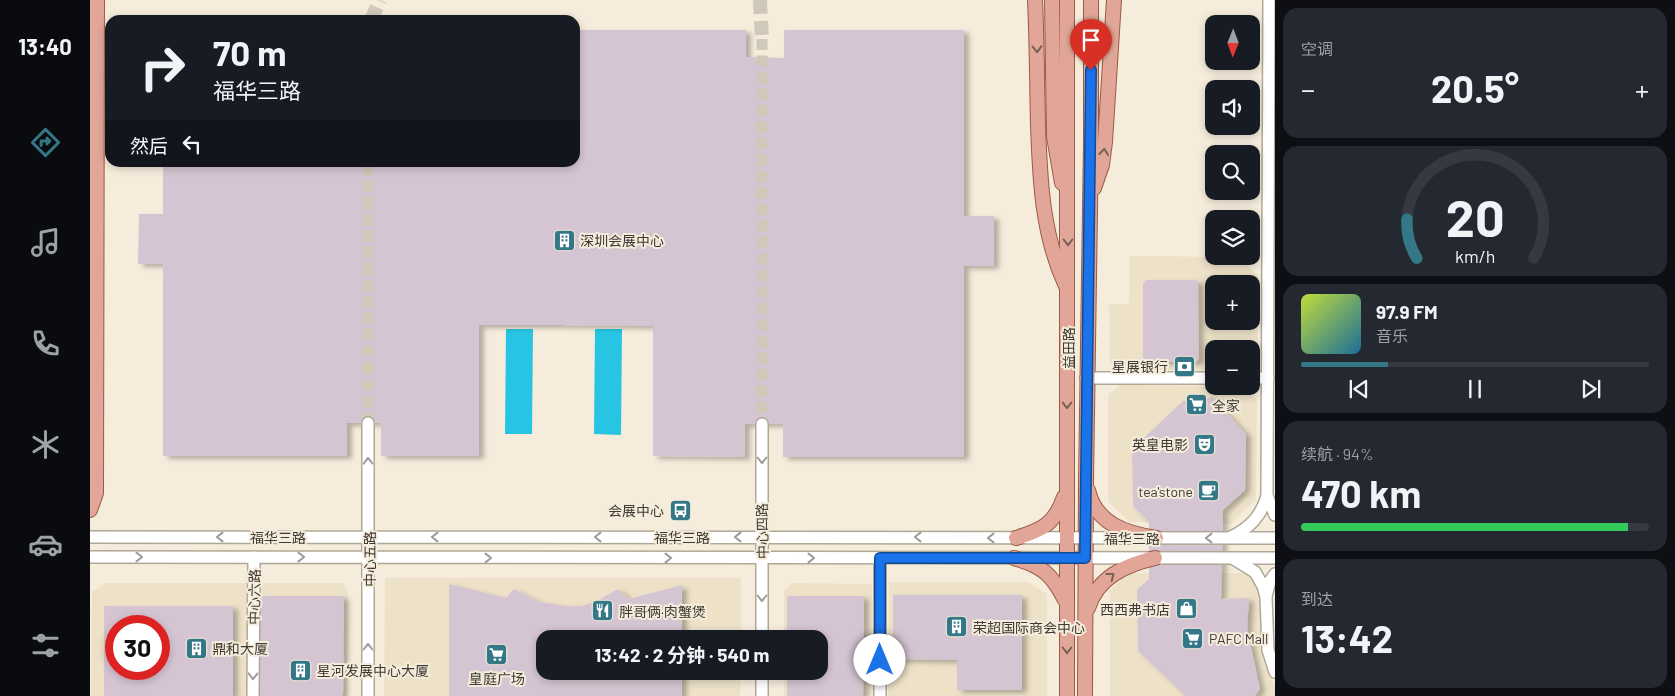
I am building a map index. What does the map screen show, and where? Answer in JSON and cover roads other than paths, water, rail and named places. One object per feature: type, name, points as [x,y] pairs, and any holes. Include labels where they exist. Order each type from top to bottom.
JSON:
[{"type":"main road","points":[[90,510],[96,492],[93,228],[96,147],[97,0]]},
{"type":"main road","points":[[1035,0],[1041,191],[1058,267],[1068,290]]},
{"type":"main road","points":[[1052,0],[1061,139]]},
{"type":"main road","name":"益田路","points":[[1067,0],[1061,139],[1068,206],[1067,696]]},
{"type":"main road","name":"益田路","points":[[1085,696],[1086,378],[1091,141],[1091,0]]},
{"type":"main road","points":[[1090,198],[1099,176],[1104,154],[1114,0]]},
{"type":"main road","points":[[90,162],[96,147]]},
{"type":"main road","points":[[1016,538],[1032,533],[1051,522],[1059,511],[1067,479]]},
{"type":"main road","points":[[1086,481],[1090,500],[1099,514],[1111,524],[1124,530],[1156,538]]},
{"type":"main road","points":[[1014,558],[1033,564],[1046,571],[1058,586],[1067,604]]},
{"type":"main road","points":[[1085,616],[1091,598],[1098,587],[1107,579],[1117,571],[1134,563],[1155,558]]},
{"type":"street","points":[[1230,538],[1244,530],[1257,518],[1263,510],[1267,496],[1268,0]]},
{"type":"street","points":[[1086,378],[1205,378]]},
{"type":"street","points":[[1260,378],[1268,378]]},
{"type":"street","name":"中心五路","points":[[368,423],[368,696]]},
{"type":"street","name":"中心四路","points":[[762,424],[762,630]]},
{"type":"street","points":[[1267,496],[1275,515]]},
{"type":"street","name":"福华三路","points":[[90,537],[1275,538]]},
{"type":"street","name":"福华三路","points":[[90,557],[1275,558]]},
{"type":"street","name":"中心六路","points":[[253,696],[254,557]]},
{"type":"street","points":[[880,558],[880,696]]},
{"type":"street","points":[[1234,558],[1255,572],[1263,586],[1266,597],[1268,650],[1275,672]]},
{"type":"street","points":[[1266,597],[1270,582],[1275,574]]},
{"type":"street","points":[[762,680],[762,696]]},
{"type":"water","points":[[506,329],[533,329],[532,434],[505,434]]},
{"type":"water","points":[[595,329],[622,329],[621,435],[594,434]]},
{"type":"tunnel","points":[[373,15],[380,0]]},
{"type":"tunnel","points":[[760,0],[762,39]]},
{"type":"tunnel","points":[[762,39],[762,424]]},
{"type":"tunnel","points":[[368,167],[368,423]]},
{"type":"place","name":"深圳会展中心","points":[[564,240]]},
{"type":"place","name":"星展银行","points":[[1184,366]]},
{"type":"place","name":"全家","points":[[1196,405]]},
{"type":"place","name":"英皇电影","points":[[1204,444]]},
{"type":"place","name":"tea'stone","points":[[1209,491]]},
{"type":"place","name":"会展中心","points":[[680,510]]},
{"type":"place","name":"西西弗书店","points":[[1186,609]]},
{"type":"place","name":"胖哥俩·肉蟹煲","points":[[603,611]]},
{"type":"place","name":"荣超国际商会中心","points":[[957,627]]},
{"type":"place","name":"PAFC Mall","points":[[1193,638]]},
{"type":"place","name":"鼎和大厦","points":[[196,648]]},
{"type":"place","name":"皇庭广场","points":[[497,655]]},
{"type":"place","name":"星河发展中心大厦","points":[[301,670]]}]
